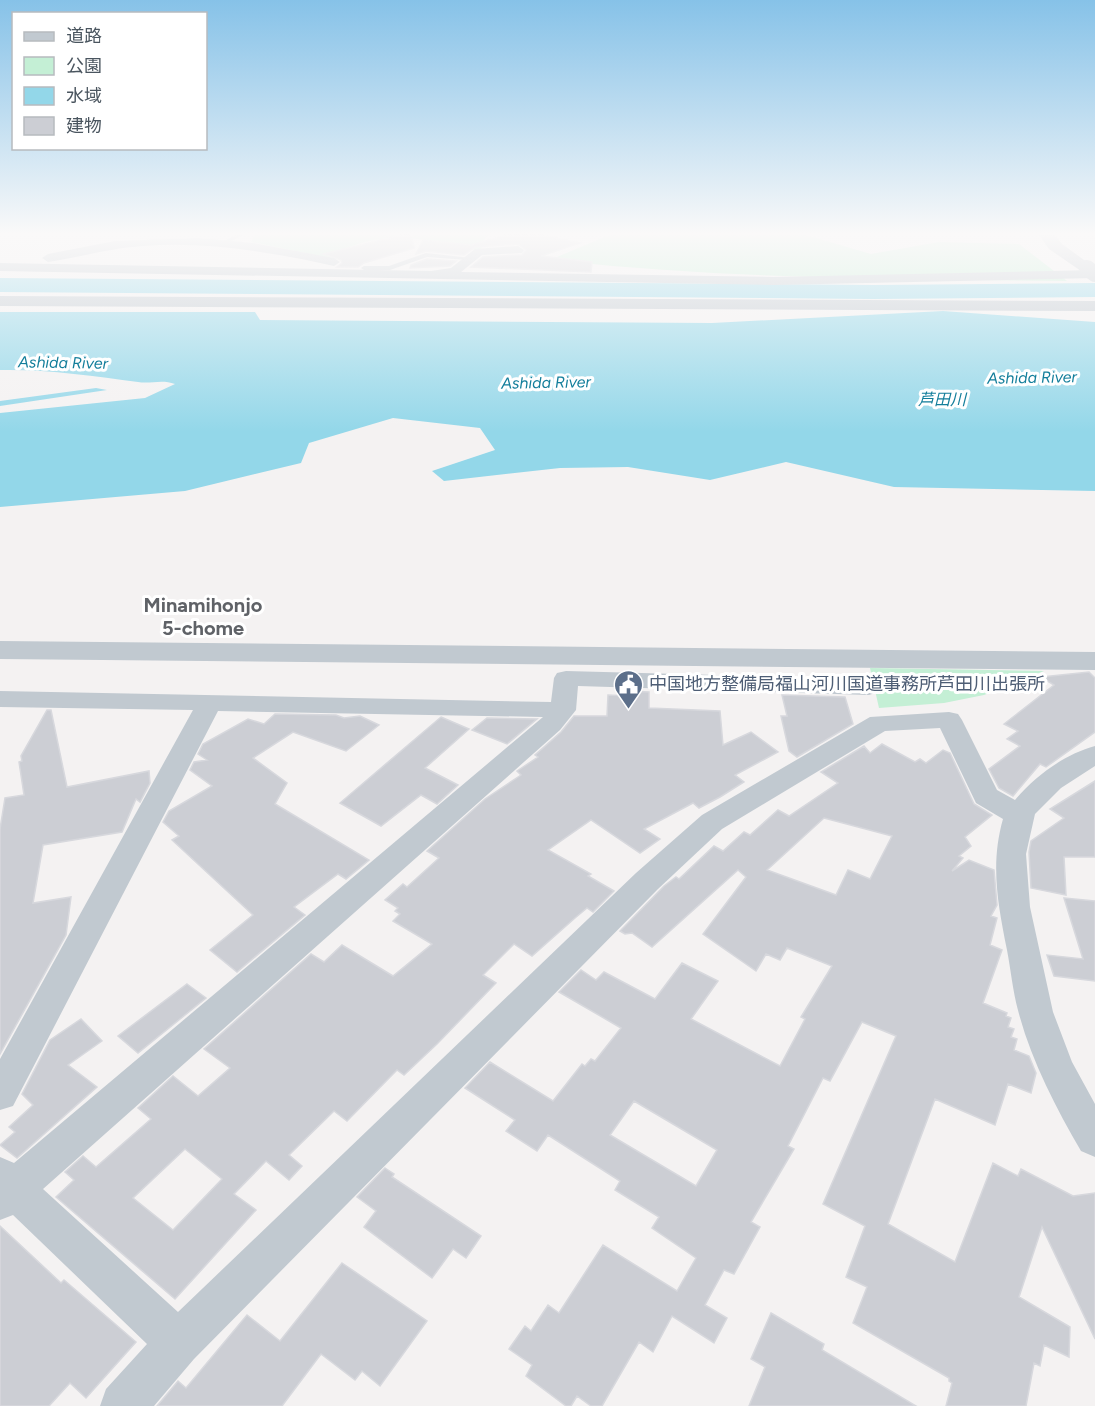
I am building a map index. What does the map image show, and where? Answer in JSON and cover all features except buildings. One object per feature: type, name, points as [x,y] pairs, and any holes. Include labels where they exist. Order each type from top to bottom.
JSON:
[{"type":"street","points":[[0,301],[1095,306]]},
{"type":"street","points":[[966,304],[1095,313]]},
{"type":"street","points":[[1057,311],[1075,306]]},
{"type":"street","points":[[0,650],[872,673]]},
{"type":"street","points":[[178,1343],[4,1189],[533,740],[563,710],[566,678],[872,673],[1095,661]]},
{"type":"street","points":[[872,673],[879,723]]},
{"type":"street","points":[[0,699],[563,710]]},
{"type":"street","points":[[0,1094],[209,704]]},
{"type":"street","points":[[123,1406],[178,1343],[647,881],[711,822],[879,723],[949,720],[986,796],[1019,815]]},
{"type":"street","points":[[1095,755],[1081,761],[1046,785],[1019,815],[1011,846],[1010,883],[1038,1020],[1073,1102],[1095,1139]]},
{"type":"green space","points":[[870,668],[1044,671],[984,695],[944,703],[879,708]]},
{"type":"water","name":"芦田川","points":[[943,311],[1095,322],[1095,491],[894,487],[786,462],[710,480],[628,467],[560,468],[444,481],[432,471],[495,450],[480,428],[393,418],[309,443],[301,463],[185,491],[0,507],[0,413],[145,398],[175,384],[52,372],[0,370],[0,312],[255,312],[260,320],[712,323]]},
{"type":"water","points":[[96,388],[107,390],[0,406],[0,401]]},
{"type":"place","name":"中国地方整備局福山河川国道事務所芦田川出張所","points":[[628,710]]},
{"type":"district","name":"Minamihonjo 5-chome","points":[[203,616]]},
{"type":"water label","name":"Ashida River","points":[[63,362]]},
{"type":"water label","name":"Ashida River","points":[[1032,377]]},
{"type":"water label","name":"Ashida River","points":[[546,382]]}]
